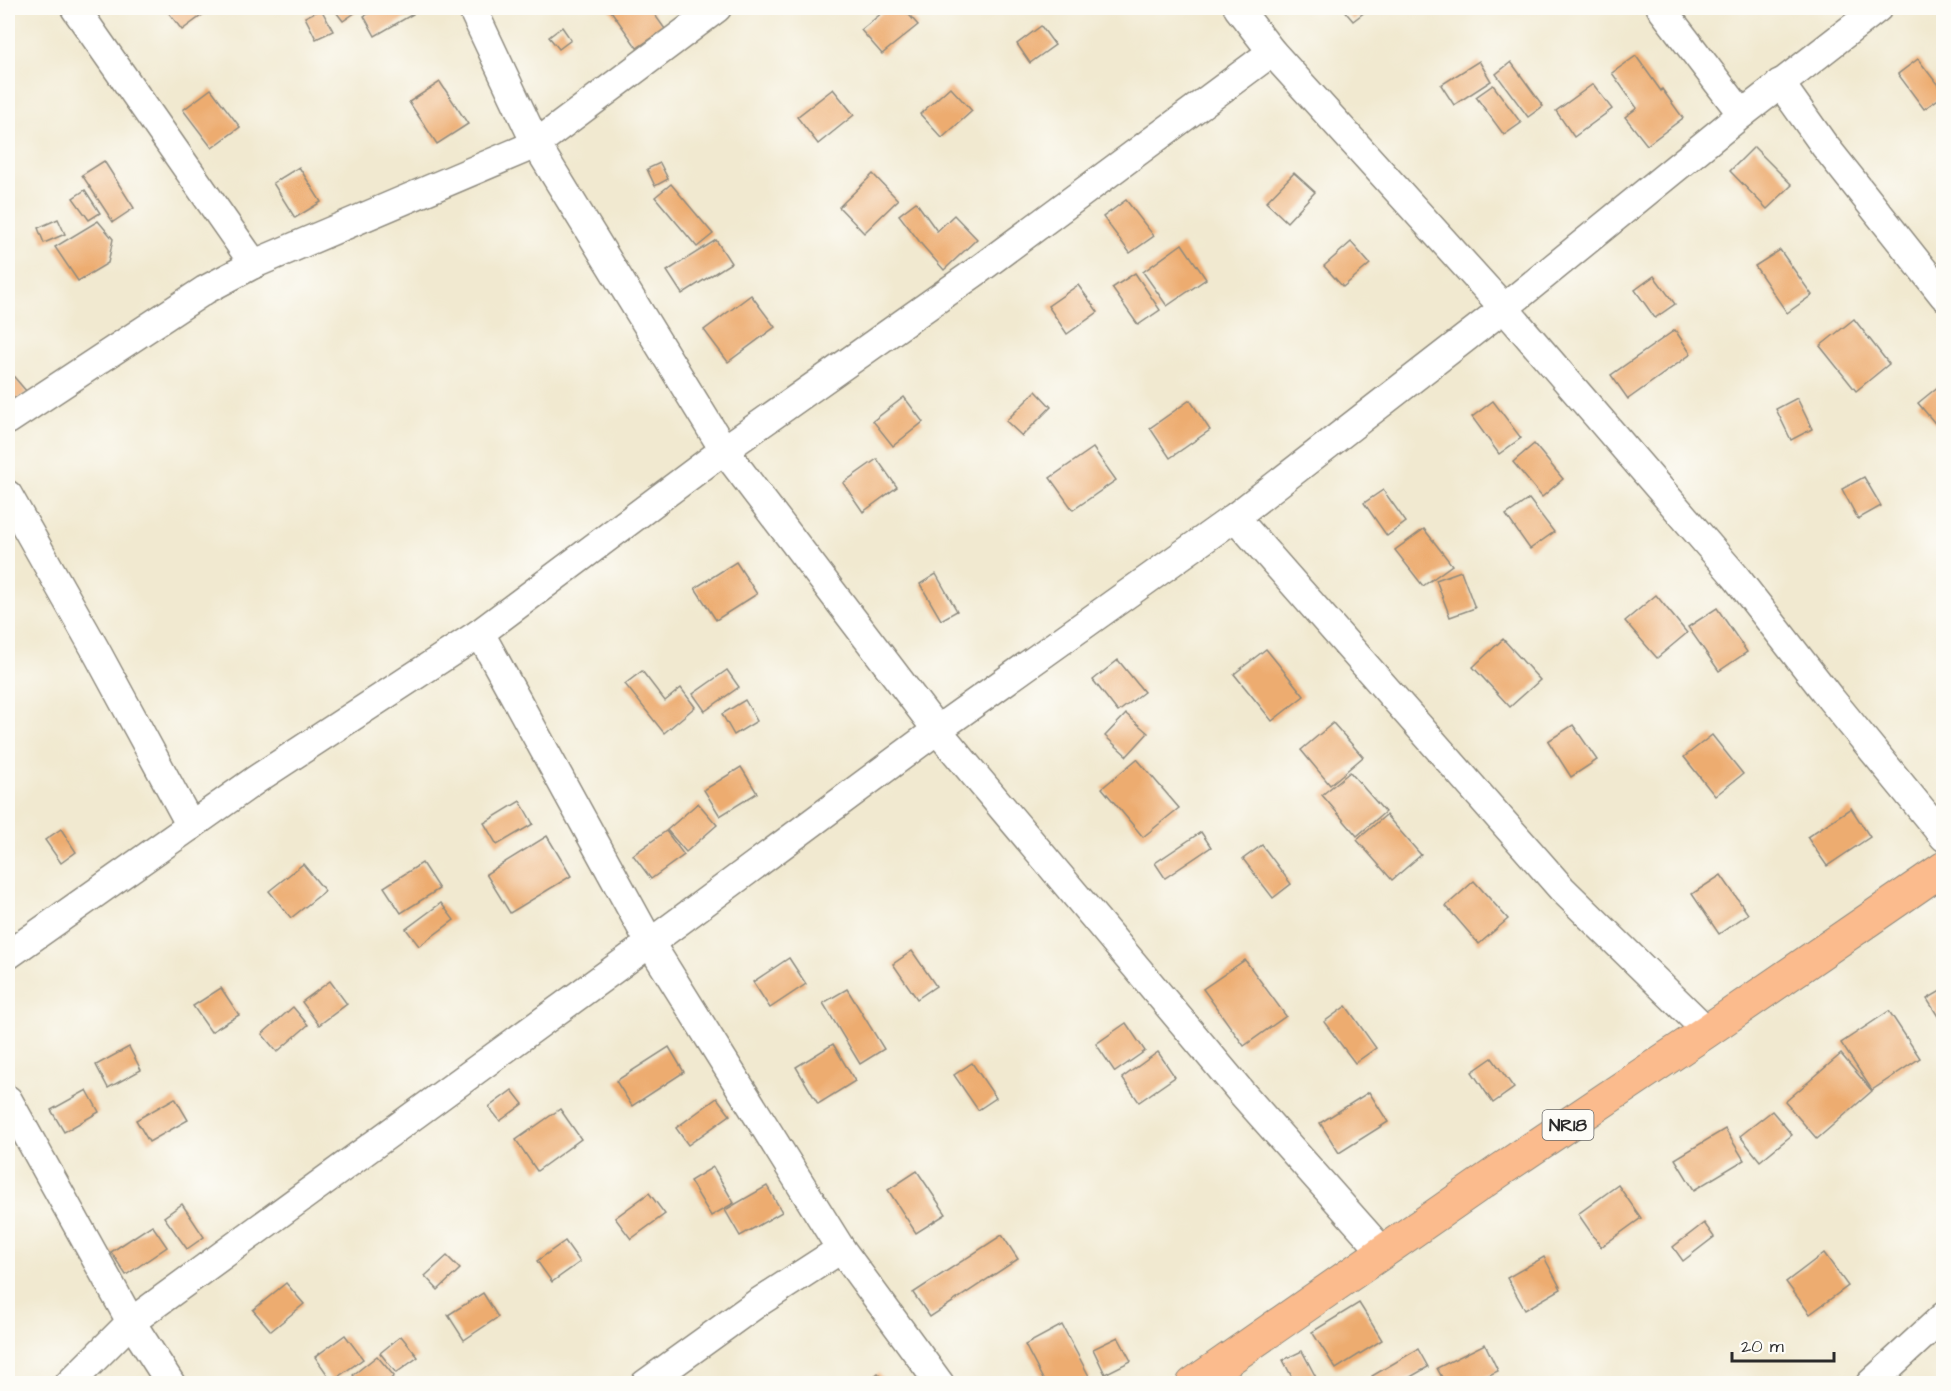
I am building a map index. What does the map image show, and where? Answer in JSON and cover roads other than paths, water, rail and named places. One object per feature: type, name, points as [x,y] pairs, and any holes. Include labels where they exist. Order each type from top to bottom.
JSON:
[{"type":"main road","name":"NR18","points":[[1193,1383],[1944,868]]},
{"type":"street","points":[[75,8],[254,264]]},
{"type":"street","points":[[472,8],[536,144],[724,450],[937,730],[1241,1092],[1383,1252]]},
{"type":"street","points":[[8,420],[205,290],[254,264],[536,144],[717,8]]},
{"type":"street","points":[[1238,8],[1272,52],[1504,308],[1735,576],[1830,698],[1944,837]]},
{"type":"street","points":[[1661,8],[1742,114]]},
{"type":"street","points":[[69,1383],[131,1322],[937,730],[1235,517],[1504,308],[1780,83],[1878,8]]},
{"type":"street","points":[[8,955],[257,779],[480,633],[724,450],[977,271],[1272,52]]},
{"type":"street","points":[[1780,83],[1831,154],[1944,296]]},
{"type":"street","points":[[8,495],[191,826]]},
{"type":"street","points":[[1235,517],[1562,889],[1707,1032]]},
{"type":"street","points":[[480,633],[650,943],[841,1249],[940,1383]]},
{"type":"street","points":[[8,1100],[131,1322],[171,1383]]},
{"type":"street","points":[[645,1383],[756,1304],[841,1249]]},
{"type":"street","points":[[1870,1383],[1944,1316]]}]
